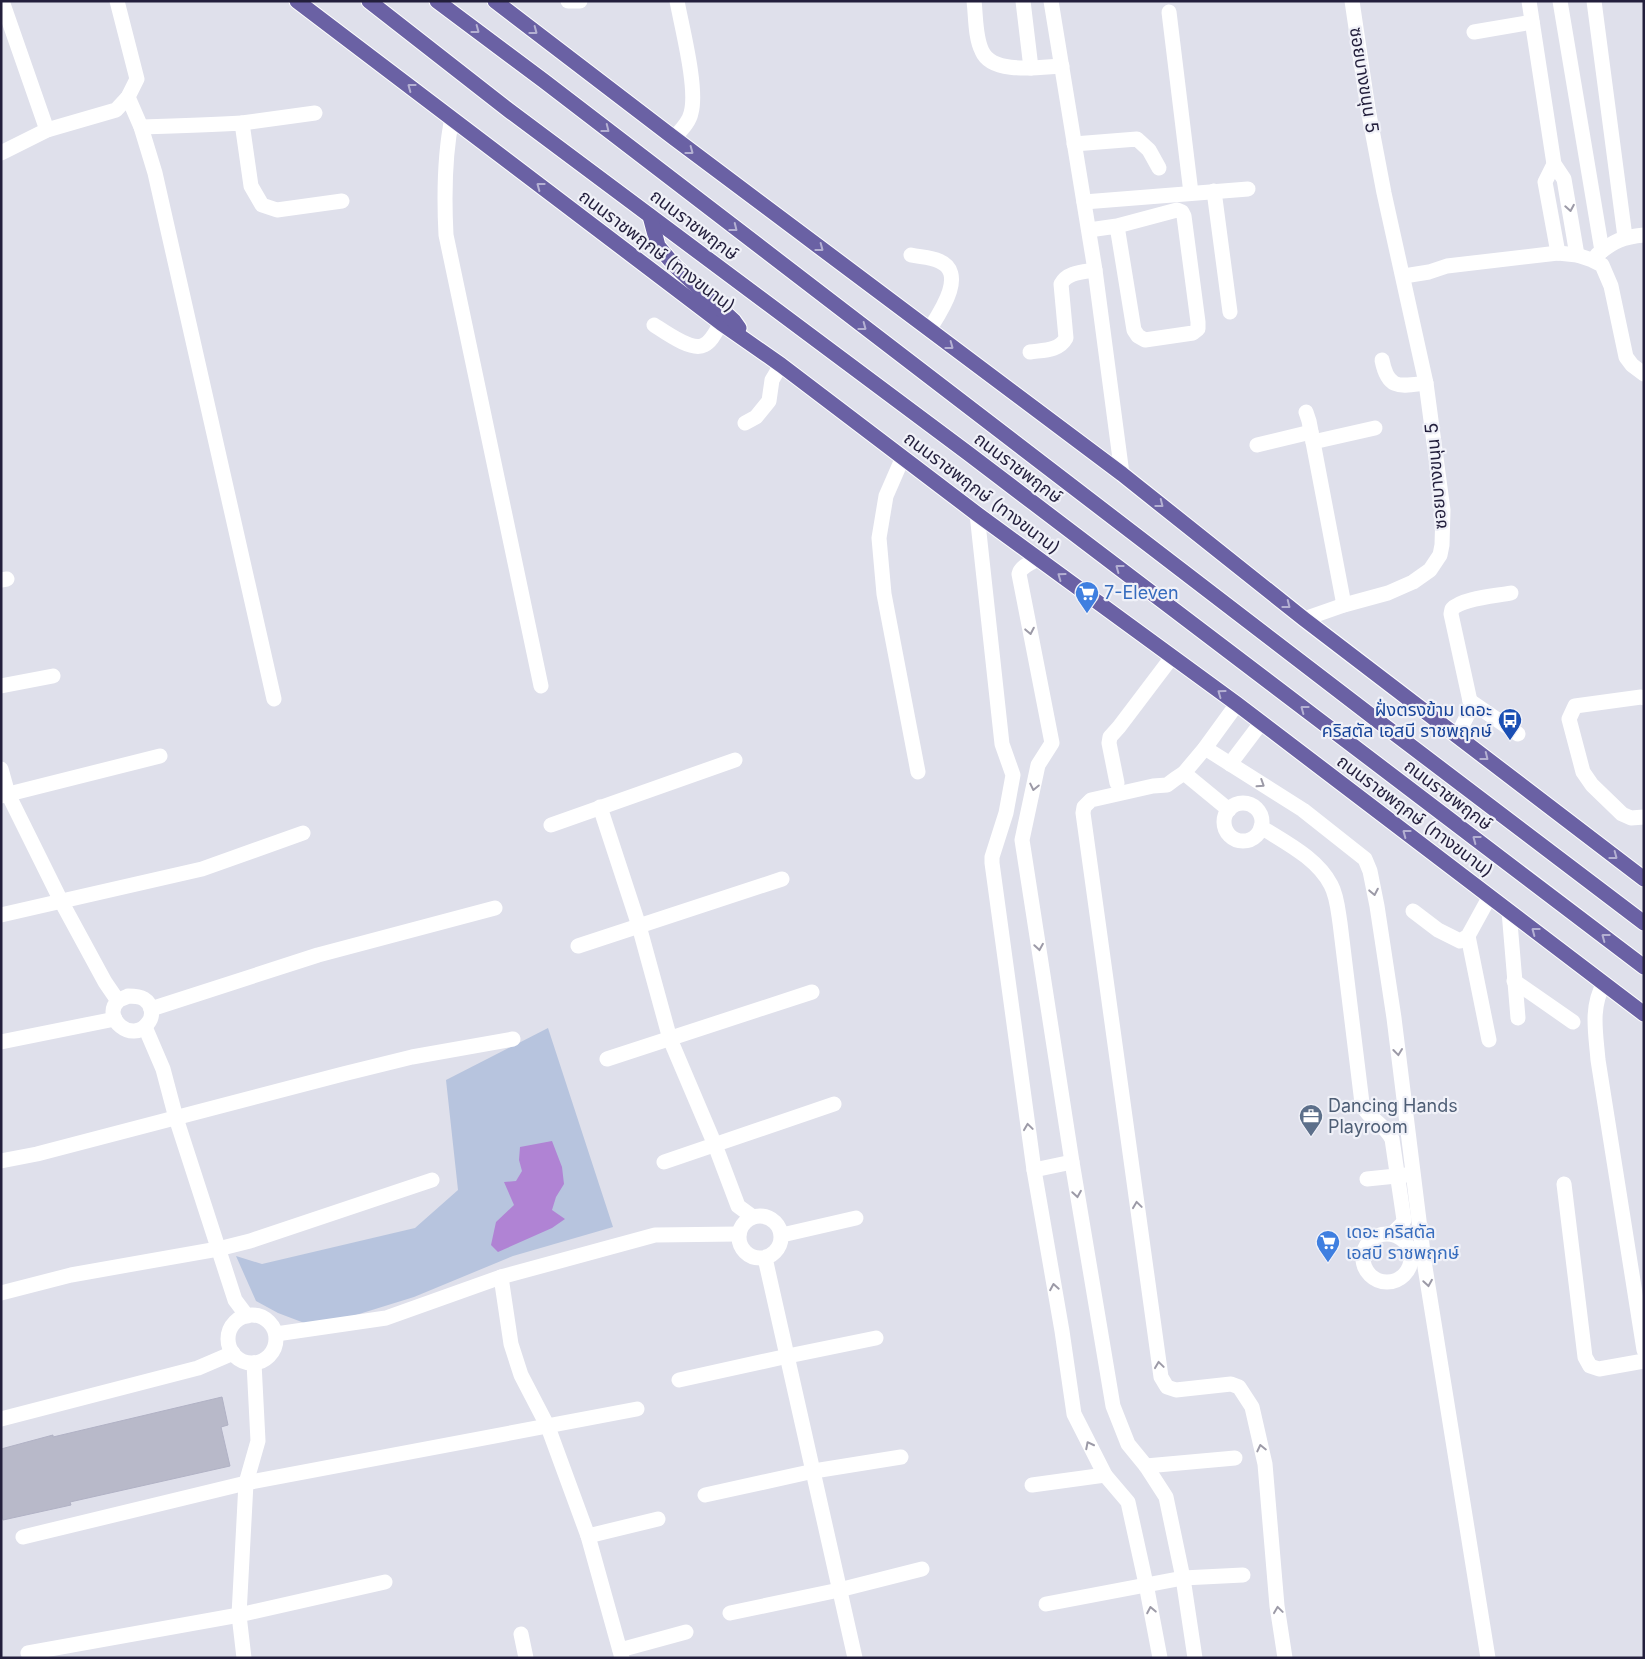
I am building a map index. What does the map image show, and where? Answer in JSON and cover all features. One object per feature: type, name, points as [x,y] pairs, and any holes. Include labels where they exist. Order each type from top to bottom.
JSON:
[{"type":"main road","name":"ถนนราชพฤกษ์ (ทางขนาน)","points":[[297,1],[721,324],[781,365],[1038,559],[1237,704],[1644,1014]]},
{"type":"main road","name":"ถนนราชพฤกษ์","points":[[369,1],[511,112],[977,460],[1644,967]]},
{"type":"main road","name":"ถนนราชพฤกษ์","points":[[437,1],[544,81],[1354,703],[1644,922]]},
{"type":"main road","points":[[495,1],[674,138],[1122,474],[1304,619],[1644,879]]},
{"type":"main road","points":[[650,216],[658,246],[675,266],[734,322],[751,343]]},
{"type":"street","points":[[2,1],[47,130]]},
{"type":"street","points":[[1,153],[47,130],[116,110],[128,98],[137,79],[117,1]]},
{"type":"street","points":[[568,1],[580,1]]},
{"type":"street","points":[[674,138],[686,124],[691,113],[693,100],[692,83],[677,1]]},
{"type":"street","points":[[974,1],[978,36],[982,52],[989,61],[999,66],[1031,68],[1062,66]]},
{"type":"street","points":[[1023,1],[1031,68]]},
{"type":"street","points":[[1052,1],[1095,270],[1122,474]]},
{"type":"street","name":"ซอยบางขนุน 5","points":[[1304,619],[1344,605],[1388,593],[1413,582],[1430,570],[1440,555],[1442,545],[1443,510],[1426,383],[1404,276],[1384,193],[1368,109],[1352,1]]},
{"type":"street","points":[[1528,1],[1554,164],[1564,179],[1577,255]]},
{"type":"street","points":[[1560,1],[1597,255],[1611,286],[1626,357],[1632,365],[1644,374]]},
{"type":"street","points":[[1594,1],[1625,237]]},
{"type":"street","points":[[1169,12],[1191,194]]},
{"type":"street","points":[[1474,32],[1532,22]]},
{"type":"street","points":[[128,98],[141,127],[157,182],[274,699]]},
{"type":"street","points":[[141,127],[185,127],[242,123],[315,113]]},
{"type":"street","points":[[452,118],[446,154],[444,196],[446,235],[541,686]]},
{"type":"street","points":[[242,123],[251,186],[262,205],[277,210],[342,201]]},
{"type":"street","points":[[1074,144],[1137,139],[1149,150],[1159,168]]},
{"type":"street","points":[[1554,164],[1545,182],[1558,254]]},
{"type":"street","points":[[1084,202],[1248,188]]},
{"type":"street","points":[[1214,191],[1230,312]]},
{"type":"street","points":[[1089,230],[1117,226],[1177,210],[1182,212],[1198,322],[1198,329],[1193,333],[1145,340],[1138,336],[1134,330],[1117,226]]},
{"type":"street","points":[[1404,276],[1429,272],[1447,266],[1558,254],[1597,255],[1610,244],[1625,237],[1644,235]]},
{"type":"street","points":[[911,255],[940,261],[951,274],[951,287],[948,297],[929,330]]},
{"type":"street","points":[[1030,352],[1057,348],[1063,345],[1066,338],[1061,284],[1064,278],[1069,275],[1095,270]]},
{"type":"street","points":[[654,325],[690,346],[698,348],[712,339],[721,324]]},
{"type":"street","points":[[1382,360],[1385,374],[1392,382],[1400,386],[1426,383]]},
{"type":"street","points":[[744,423],[756,417],[769,401],[772,380],[781,365]]},
{"type":"street","points":[[1306,412],[1344,605]]},
{"type":"street","points":[[1258,445],[1375,428]]},
{"type":"street","points":[[903,457],[886,496],[878,538],[884,594],[918,772]]},
{"type":"street","points":[[978,514],[1002,744],[1013,775],[1006,813],[992,857],[992,863],[1034,1170],[1062,1331],[1074,1414],[1105,1475],[1128,1502],[1160,1658]]},
{"type":"street","points":[[1038,559],[1025,566],[1020,570],[1019,574],[1052,743],[1038,765],[1022,840],[1072,1162],[1113,1406],[1128,1444],[1146,1466],[1166,1496],[1183,1578],[1195,1658]]},
{"type":"street","points":[[1457,736],[1471,708],[1451,614],[1452,609],[1467,601],[1511,593]]},
{"type":"street","points":[[1117,783],[1109,743],[1110,737],[1120,728],[1172,657]]},
{"type":"street","points":[[1,686],[53,676]]},
{"type":"street","points":[[1644,698],[1575,706],[1569,719],[1583,772],[1592,785],[1622,814],[1631,818],[1644,816]]},
{"type":"street","points":[[1470,701],[1518,734]]},
{"type":"street","points":[[1237,704],[1184,773],[1166,785],[1153,786],[1091,800],[1084,806],[1083,813],[1161,1377],[1167,1387],[1176,1390],[1231,1384],[1239,1387],[1252,1407],[1265,1464],[1277,1606],[1285,1658]]},
{"type":"street","points":[[1230,764],[1261,723]]},
{"type":"street","points":[[1205,748],[1302,810],[1365,859],[1370,872],[1378,915],[1394,1018],[1407,1128],[1404,1220],[1392,1234]]},
{"type":"street","points":[[5,795],[160,756]]},
{"type":"street","points":[[551,825],[735,760]]},
{"type":"street","points":[[1,769],[5,795],[105,982],[118,1001]]},
{"type":"street","points":[[1184,773],[1229,810]]},
{"type":"street","points":[[1249,803],[1260,812],[1262,827],[1252,838],[1238,840],[1227,831],[1225,816],[1234,805],[1249,803]]},
{"type":"street","points":[[600,807],[639,926],[670,1039],[715,1145],[738,1206],[753,1217]]},
{"type":"street","points":[[1262,827],[1306,856],[1318,867],[1331,885],[1336,898],[1362,1103],[1364,1110],[1389,1132],[1406,1176],[1418,1262],[1488,1658]]},
{"type":"street","points":[[1,915],[202,869],[303,833]]},
{"type":"street","points":[[578,946],[782,879]]},
{"type":"street","points":[[1413,911],[1438,930],[1460,941],[1468,936],[1490,896]]},
{"type":"street","points":[[152,1009],[318,955],[495,908]]},
{"type":"street","points":[[1509,911],[1518,1018]]},
{"type":"street","points":[[1468,936],[1489,1040]]},
{"type":"street","points":[[1514,981],[1573,1022]]},
{"type":"street","points":[[1604,983],[1598,993],[1594,1016],[1598,1060],[1644,1350]]},
{"type":"street","points":[[607,1059],[812,992]]},
{"type":"street","points":[[128,996],[144,999],[152,1009],[150,1022],[145,1027],[132,1032],[120,1027],[115,1019],[114,1007],[118,1001],[128,996]]},
{"type":"street","points":[[1,1042],[115,1019]]},
{"type":"street","points":[[145,1027],[163,1069],[176,1118],[234,1300],[247,1316]]},
{"type":"street","points":[[1,1161],[37,1154],[412,1057],[513,1039]]},
{"type":"street","points":[[664,1162],[834,1104]]},
{"type":"street","points":[[1389,1132],[1407,1128]]},
{"type":"street","points":[[1034,1170],[1072,1162]]},
{"type":"street","points":[[1367,1179],[1406,1176]]},
{"type":"street","points":[[1,1293],[71,1275],[218,1249],[250,1241],[432,1180]]},
{"type":"street","points":[[1564,1184],[1585,1357],[1590,1366],[1599,1369],[1644,1361]]},
{"type":"street","points":[[766,1216],[777,1223],[782,1235],[779,1247],[771,1256],[765,1258],[751,1257],[746,1253],[739,1241],[739,1234],[744,1224],[753,1217],[766,1216]]},
{"type":"street","points":[[782,1235],[856,1218]]},
{"type":"street","points":[[1384,1233],[1392,1234],[1399,1236],[1405,1241],[1411,1255],[1418,1262],[1397,1280],[1382,1282],[1374,1279],[1364,1268],[1362,1252],[1365,1245],[1377,1235],[1384,1233]]},
{"type":"street","points":[[276,1334],[386,1318],[501,1277],[655,1235],[739,1234]]},
{"type":"street","points":[[765,1258],[855,1658]]},
{"type":"street","points":[[501,1277],[511,1344],[521,1375],[548,1427],[588,1536],[621,1654],[686,1632]]},
{"type":"street","points":[[247,1316],[254,1316],[268,1321],[276,1334],[274,1350],[262,1361],[254,1363],[239,1359],[233,1353],[228,1339],[234,1324],[247,1316]]},
{"type":"street","points":[[679,1380],[876,1338]]},
{"type":"street","points":[[1,1419],[198,1368],[233,1353]]},
{"type":"street","points":[[244,1658],[239,1615],[246,1483],[258,1441],[254,1363]]},
{"type":"street","points":[[23,1537],[246,1483],[637,1409]]},
{"type":"street","points":[[705,1495],[814,1472],[901,1457]]},
{"type":"street","points":[[1146,1466],[1235,1458]]},
{"type":"street","points":[[1032,1485],[1105,1475]]},
{"type":"street","points":[[588,1536],[658,1519]]},
{"type":"street","points":[[730,1613],[839,1590],[922,1569]]},
{"type":"street","points":[[1046,1604],[1183,1578],[1243,1575]]},
{"type":"street","points":[[28,1653],[239,1615],[385,1582]]},
{"type":"street","points":[[520,1634],[526,1658]]},
{"type":"shaded area","points":[[548,1028],[613,1227],[513,1256],[414,1297],[343,1319],[307,1324],[278,1313],[256,1301],[236,1256],[262,1264],[415,1228],[458,1190],[446,1080]]},
{"type":"shaded area","points":[[552,1141],[562,1167],[564,1184],[556,1197],[552,1210],[565,1219],[552,1228],[498,1252],[491,1245],[496,1222],[514,1205],[504,1182],[516,1181],[522,1171],[519,1160],[520,1147]]},
{"type":"building","points":[[222,1397],[228,1425],[221,1427],[230,1466],[70,1502],[71,1505],[3,1520],[1,1512],[1,1449],[53,1435],[53,1437]]},
{"type":"place","name":"7-Eleven","points":[[1087,614]]},
{"type":"place","name":"ฝั่งตรงข้าม เดอะ คริสตัล เอสบี ราชพฤกษ์","points":[[1510,741]]},
{"type":"place","name":"Dancing Hands Playroom","points":[[1311,1137]]},
{"type":"place","name":"เดอะ คริสตัล เอสบี ราชพฤกษ์","points":[[1328,1263]]}]
